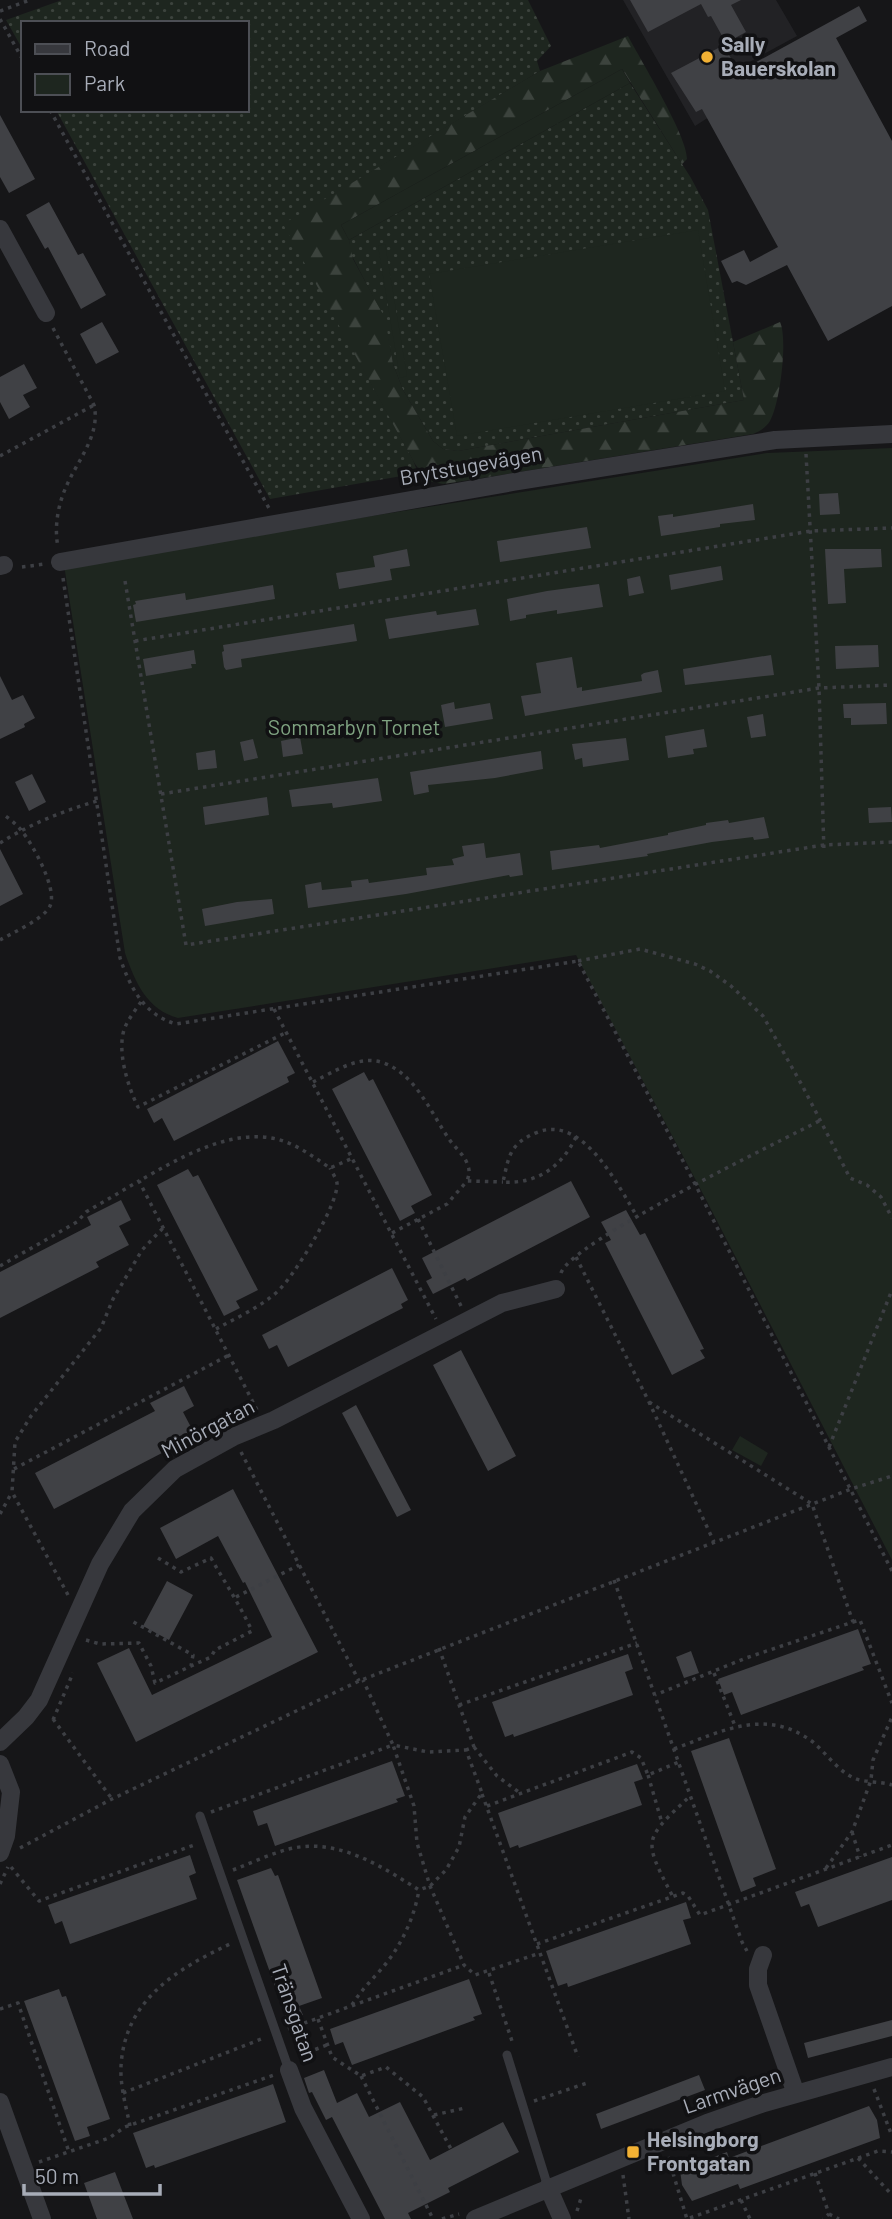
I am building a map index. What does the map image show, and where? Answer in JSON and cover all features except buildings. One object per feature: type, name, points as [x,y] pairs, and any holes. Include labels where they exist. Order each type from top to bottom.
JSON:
[{"type":"street","points":[[0,229],[46,313]]},
{"type":"street","name":"Brytstugevägen","points":[[60,562],[527,479],[775,440],[892,434]]},
{"type":"street","name":"Minörgatan","points":[[0,1742],[39,1700],[100,1564],[132,1511],[175,1469],[237,1444],[265,1424],[502,1303],[556,1289]]},
{"type":"street","points":[[0,1764],[11,1792],[4,1855]]},
{"type":"street","points":[[760,1962],[758,1985],[796,2094]]},
{"type":"street","name":"Larmvägen","points":[[475,2219],[707,2123],[892,2067]]},
{"type":"street","name":"Tränsgatan","points":[[289,2070],[303,2109],[360,2219]]},
{"type":"street","points":[[0,2102],[42,2219]]},
{"type":"street","points":[[548,2187],[562,2219]]},
{"type":"lane","name":"Tränsgatan","points":[[200,1816],[289,2070]]},
{"type":"lane","points":[[511,2053],[548,2187]]},
{"type":"path","points":[[0,11],[30,0]]},
{"type":"path","points":[[0,19],[21,56]]},
{"type":"path","points":[[51,112],[277,524]]},
{"type":"path","points":[[46,313],[94,405],[95,425],[64,490],[59,509],[57,542],[120,958],[129,982],[141,1002],[157,1016],[176,1024],[640,949],[695,964],[731,985],[763,1016],[850,1178],[867,1185],[881,1197],[892,1218]]},
{"type":"path","points":[[0,456],[94,405]]},
{"type":"path","points":[[804,438],[819,688],[824,852]]},
{"type":"path","points":[[135,641],[811,531],[892,528]]},
{"type":"path","points":[[2,565],[6,569],[60,562]]},
{"type":"path","points":[[125,581],[186,945],[824,845],[892,842]]},
{"type":"path","points":[[160,795],[819,688],[892,685]]},
{"type":"path","points":[[0,844],[21,830],[97,801]]},
{"type":"path","points":[[0,940],[43,915],[51,905],[52,891],[21,830],[4,815]]},
{"type":"path","points":[[578,961],[892,1571]]},
{"type":"path","points":[[141,1002],[124,1028],[123,1058],[129,1089],[138,1107],[287,1032]]},
{"type":"path","points":[[274,1009],[444,1333]]},
{"type":"path","points":[[313,1082],[352,1063],[366,1060],[383,1063],[397,1070],[422,1097],[447,1137],[466,1159],[470,1170],[467,1181],[447,1204],[392,1233]]},
{"type":"path","points":[[556,1289],[564,1266],[591,1245],[695,1184],[821,1121]]},
{"type":"path","points":[[503,1182],[513,1147],[526,1137],[546,1129],[570,1133],[587,1144],[601,1161],[638,1217]]},
{"type":"path","points":[[467,1181],[518,1183],[527,1180],[560,1164],[576,1137]]},
{"type":"path","points":[[0,1266],[184,1155],[206,1146],[239,1139],[266,1138],[291,1143],[330,1168],[337,1182],[336,1192],[313,1243],[278,1292],[216,1329]]},
{"type":"path","points":[[330,1168],[352,1158]]},
{"type":"path","points":[[139,1181],[265,1424]]},
{"type":"path","points":[[418,1219],[468,1321]]},
{"type":"path","points":[[0,1514],[12,1492],[15,1443],[31,1416],[101,1328],[113,1299],[142,1250],[163,1228]]},
{"type":"path","points":[[576,1256],[715,1542]]},
{"type":"path","points":[[829,1447],[892,1290]]},
{"type":"path","points":[[13,1469],[229,1355]]},
{"type":"path","points":[[649,1402],[812,1504],[853,1622]]},
{"type":"path","points":[[232,1456],[237,1444]]},
{"type":"path","points":[[237,1444],[393,1745],[414,1806],[417,1843],[430,1886],[464,1965],[475,1975],[540,1952]]},
{"type":"path","points":[[209,1840],[39,1901],[4,1855],[23,1848],[112,1799],[361,1680],[614,1580],[851,1489],[892,1476]]},
{"type":"path","points":[[12,1492],[64,1590],[79,1611]]},
{"type":"path","points":[[83,1648],[87,1639],[100,1644],[139,1643],[151,1666],[155,1683],[211,1657],[215,1650],[252,1630],[236,1597],[211,1558],[181,1573],[158,1558]]},
{"type":"path","points":[[236,1597],[299,1565]]},
{"type":"path","points":[[614,1580],[742,1942],[760,1962]]},
{"type":"path","points":[[130,1620],[193,1655],[191,1666]]},
{"type":"path","points":[[655,1695],[746,1658],[860,1620],[891,1700]]},
{"type":"path","points":[[459,1705],[637,1643]]},
{"type":"path","points":[[439,1648],[474,1747],[497,1776],[520,1793]]},
{"type":"path","points":[[53,1720],[75,1667]]},
{"type":"path","points":[[714,1672],[735,1726]]},
{"type":"path","points":[[39,1700],[112,1799]]},
{"type":"path","points":[[825,1869],[852,1832],[872,1780],[873,1760],[892,1717]]},
{"type":"path","points":[[674,1749],[735,1726],[762,1723],[783,1726],[799,1732],[855,1778],[892,1785]]},
{"type":"path","points":[[200,1816],[393,1745],[428,1752],[466,1750],[474,1747]]},
{"type":"path","points":[[466,1750],[578,2057]]},
{"type":"path","points":[[487,1806],[632,1752],[641,1758],[648,1774],[662,1823]]},
{"type":"path","points":[[648,1774],[679,1762]]},
{"type":"path","points":[[419,1891],[430,1886],[446,1870],[459,1847],[465,1818],[482,1793]]},
{"type":"path","points":[[672,1895],[651,1852],[651,1840],[662,1823],[690,1796]]},
{"type":"path","points":[[852,1832],[860,1857]]},
{"type":"path","points":[[537,1944],[683,1893],[688,1896],[700,1915],[892,1845]]},
{"type":"path","points":[[221,1875],[288,1849],[335,1849],[369,1860],[419,1891]]},
{"type":"path","points":[[351,2007],[359,1993],[384,1966],[402,1940],[416,1909],[419,1891]]},
{"type":"path","points":[[130,2126],[121,2067],[126,2036],[136,2013],[152,1993],[171,1977],[244,1937]]},
{"type":"path","points":[[123,2093],[204,2060],[464,1965]]},
{"type":"path","points":[[489,1973],[511,2053]]},
{"type":"path","points":[[0,2010],[18,2003],[69,2151]]},
{"type":"path","points":[[317,2018],[332,2057],[361,2076],[433,2219]]},
{"type":"path","points":[[24,2166],[109,2138],[130,2126],[289,2070],[314,2050],[327,2045]]},
{"type":"path","points":[[361,2076],[387,2067],[424,2097],[451,2149]]},
{"type":"path","points":[[532,2102],[587,2083]]},
{"type":"path","points":[[874,2089],[892,2136]]},
{"type":"path","points":[[433,2115],[465,2108]]},
{"type":"path","points":[[668,2155],[687,2219],[878,2151],[892,2152]]},
{"type":"path","points":[[858,2158],[892,2195]]},
{"type":"path","points":[[623,2173],[629,2219]]},
{"type":"path","points":[[815,2174],[829,2214],[839,2219]]},
{"type":"path","points":[[741,2200],[750,2219]]},
{"type":"path","points":[[823,2219],[829,2214]]},
{"type":"shaded area","name":"Sally Bauerskolan","points":[[623,0],[776,0],[797,36],[720,78],[731,103],[695,126]]},
{"type":"green space","points":[[62,0],[528,0],[551,46],[537,61],[540,71],[284,224],[413,460],[416,468],[413,474],[270,499],[57,112],[248,112],[248,21],[21,21],[21,46],[6,20]]},
{"type":"green space","points":[[628,36],[680,133],[687,159],[682,164],[622,69],[341,225],[349,240],[353,259],[385,318],[393,364],[403,390],[433,441],[443,449],[458,451],[744,400],[733,342],[780,322],[783,342],[782,372],[774,413],[763,429],[753,434],[457,482],[443,484],[428,481],[415,464],[283,224],[540,71]]},
{"type":"green space","points":[[622,69],[630,83],[349,240],[341,225]]},
{"type":"green space","points":[[630,83],[691,178],[708,210],[744,400],[458,451],[443,449],[433,441],[403,390],[393,364],[384,318],[351,254],[349,240]]},
{"type":"green space","points":[[698,230],[725,391],[457,436],[429,274]]},
{"type":"green space","points":[[385,244],[407,376],[400,378],[378,246]]},
{"type":"green space","name":"Sommarbyn Tornet","points":[[892,448],[892,1560],[576,955],[178,1018],[158,1009],[150,1002],[138,984],[125,953],[64,565],[767,453]]},
{"type":"green space","points":[[740,1436],[768,1453],[761,1466],[732,1450]]},
{"type":"place","name":"Sally Bauerskolan","points":[[707,57]]},
{"type":"place","name":"Helsingborg Frontgatan","points":[[633,2152]]}]
